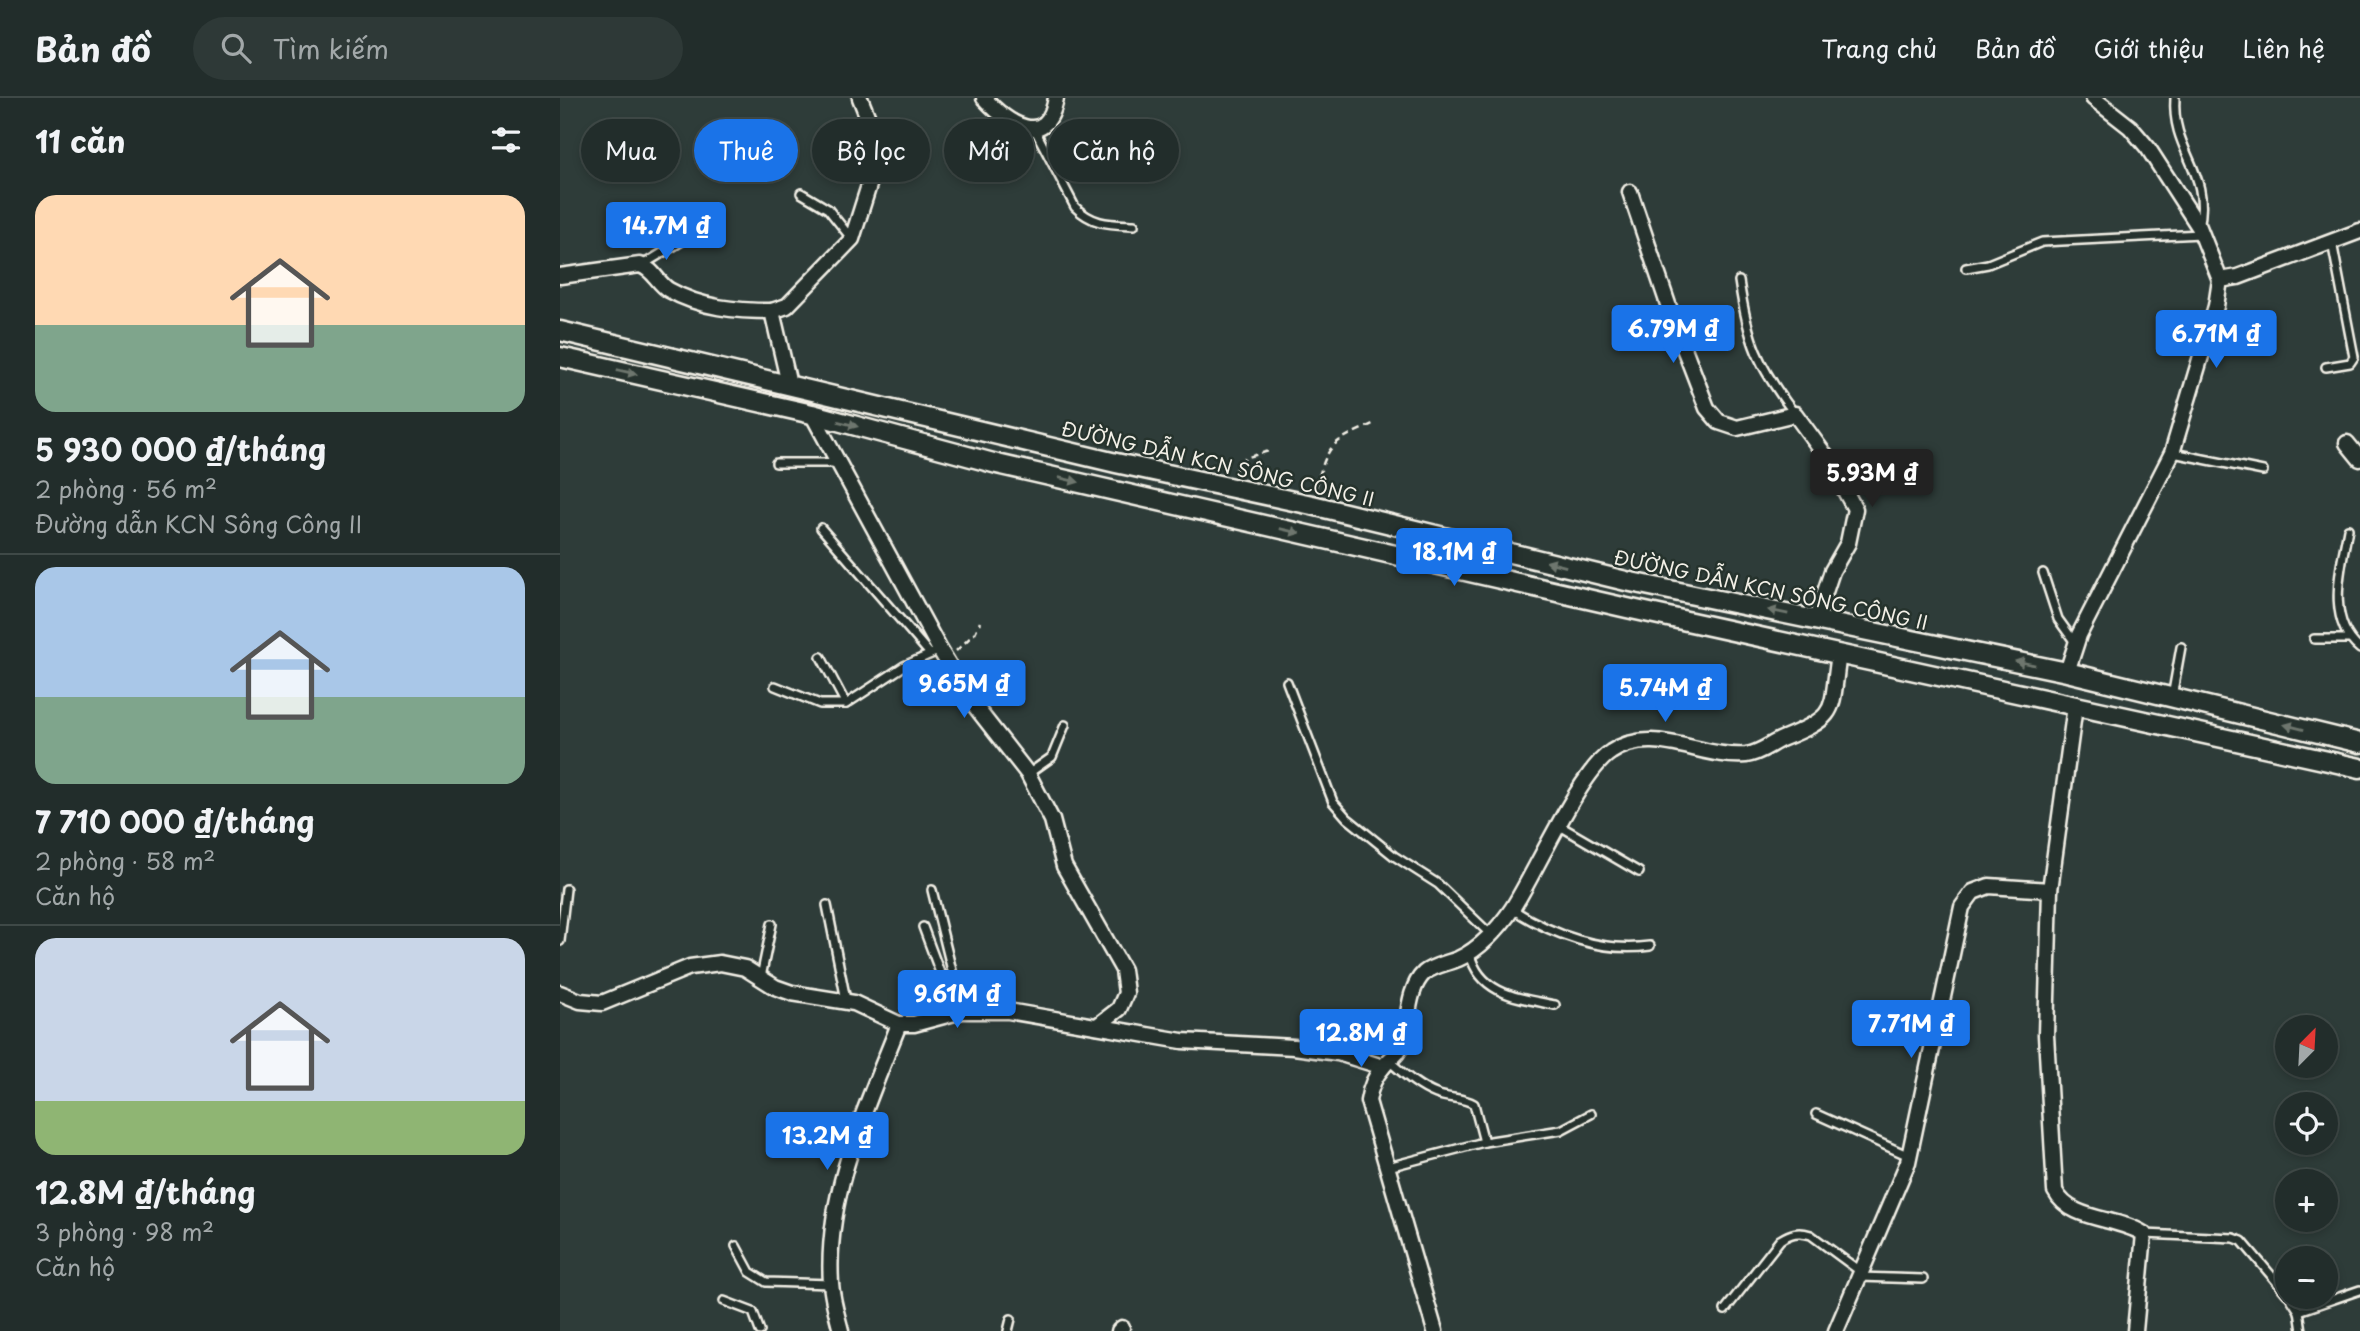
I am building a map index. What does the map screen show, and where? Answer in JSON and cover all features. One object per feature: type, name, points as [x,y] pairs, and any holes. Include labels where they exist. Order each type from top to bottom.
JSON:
[{"type":"street","points":[[560,276],[640,265],[650,270],[666,288],[689,300],[712,307],[772,311],[787,306],[852,239],[876,163],[872,128],[860,98]]},
{"type":"street","points":[[984,98],[1027,130],[1035,130],[1047,121],[1054,110],[1056,98]]},
{"type":"street","points":[[2067,672],[2076,644],[2172,453],[2216,306],[2220,280],[2200,231],[2148,148],[2130,127],[2093,98]]},
{"type":"street","points":[[1630,192],[1674,322],[1714,417],[1728,428],[1737,428],[1795,414],[1825,455],[1855,509],[1848,542],[1832,571],[1816,619]]},
{"type":"street","points":[[2220,280],[2360,230]]},
{"type":"street","points":[[772,311],[789,384]]},
{"type":"street","name":"ĐƯỜNG DẪN KCN SÔNG CÔNG II","points":[[560,331],[1116,463],[1225,484],[1626,581],[2067,672],[2353,741]]},
{"type":"street","points":[[560,357],[812,414],[997,464],[1839,654],[2360,768]]},
{"type":"street","points":[[812,414],[938,654],[1028,774],[1052,820],[1063,866],[1123,970],[1126,993],[1119,1009],[1097,1026]]},
{"type":"street","points":[[997,464],[1004,435]]},
{"type":"street","points":[[2347,443],[2360,459]]},
{"type":"street","points":[[1435,1331],[1368,1101],[1371,1085],[1402,1045],[1415,988],[1424,972],[1469,953],[1512,909],[1605,756],[1618,747],[1670,742],[1748,755],[1809,729],[1830,711],[1839,654]]},
{"type":"street","points":[[2075,706],[2050,890],[2046,1035],[2055,1191],[2062,1204],[2072,1210],[2131,1225],[2144,1234],[2135,1331]]},
{"type":"street","points":[[2342,764],[2353,741]]},
{"type":"street","points":[[1836,1331],[1899,1188],[1909,1156],[1962,907],[1973,892],[1989,886],[2050,890]]},
{"type":"street","points":[[560,993],[580,1001],[602,1003],[690,967],[720,963],[745,968],[792,993],[846,1000],[899,1024],[914,1024],[958,1012],[1008,1011],[1182,1041],[1294,1047],[1386,1064]]},
{"type":"street","points":[[841,1331],[831,1284],[837,1206],[848,1157],[899,1024]]},
{"type":"lane","points":[[1966,268],[1988,264],[2042,242],[2200,231],[2202,198],[2198,173],[2184,151],[2177,131],[2175,98]]},
{"type":"lane","points":[[1035,130],[1075,206],[1085,216],[1098,224],[1134,225]]},
{"type":"lane","points":[[801,192],[828,209],[852,239]]},
{"type":"lane","points":[[640,265],[654,260],[687,238]]},
{"type":"lane","points":[[2326,367],[2350,363],[2354,357],[2332,242]]},
{"type":"lane","points":[[1739,281],[1746,331],[1755,354],[1795,414]]},
{"type":"lane","points":[[2172,453],[2263,471]]},
{"type":"lane","points":[[776,463],[840,463]]},
{"type":"lane","points":[[775,685],[820,704],[846,704],[904,666],[938,654],[821,528]]},
{"type":"lane","points":[[2348,529],[2339,580],[2339,612],[2348,639],[2360,649]]},
{"type":"lane","points":[[2043,573],[2058,619],[2076,644]]},
{"type":"lane","points":[[2314,639],[2348,639]]},
{"type":"lane","points":[[2172,697],[2181,647]]},
{"type":"lane","points":[[821,657],[846,704]]},
{"type":"lane","points":[[1287,682],[1333,802],[1347,818],[1394,856],[1438,884],[1490,934]]},
{"type":"lane","points":[[1028,774],[1052,757],[1065,725]]},
{"type":"lane","points":[[1560,826],[1639,872]]},
{"type":"lane","points":[[560,941],[566,889]]},
{"type":"lane","points":[[932,890],[958,1012]]},
{"type":"lane","points":[[827,905],[846,1000]]},
{"type":"lane","points":[[1512,909],[1531,921],[1572,938],[1624,950],[1650,946]]},
{"type":"lane","points":[[761,978],[772,924]]},
{"type":"lane","points":[[923,927],[958,1012]]},
{"type":"lane","points":[[1469,953],[1477,973],[1503,994],[1555,1005]]},
{"type":"lane","points":[[1386,1064],[1436,1094],[1468,1100],[1474,1104],[1484,1142]]},
{"type":"lane","points":[[1388,1167],[1484,1142],[1561,1130],[1591,1114]]},
{"type":"lane","points":[[1816,1114],[1909,1156]]},
{"type":"lane","points":[[1724,1310],[1780,1240],[1789,1234],[1801,1232],[1811,1235],[1860,1275],[1923,1279]]},
{"type":"lane","points":[[2144,1234],[2234,1238],[2242,1241],[2275,1280]]},
{"type":"lane","points":[[736,1245],[757,1279],[766,1282],[831,1284]]},
{"type":"lane","points":[[2302,1331],[2300,1311],[2360,1290]]},
{"type":"lane","points":[[724,1301],[753,1312],[760,1331]]},
{"type":"lane","points":[[1007,1331],[1011,1319]]},
{"type":"path","points":[[1312,505],[1321,469],[1333,444],[1375,423]]},
{"type":"path","points":[[1225,484],[1245,458],[1269,451]]},
{"type":"path","points":[[938,654],[965,646],[979,622]]}]
